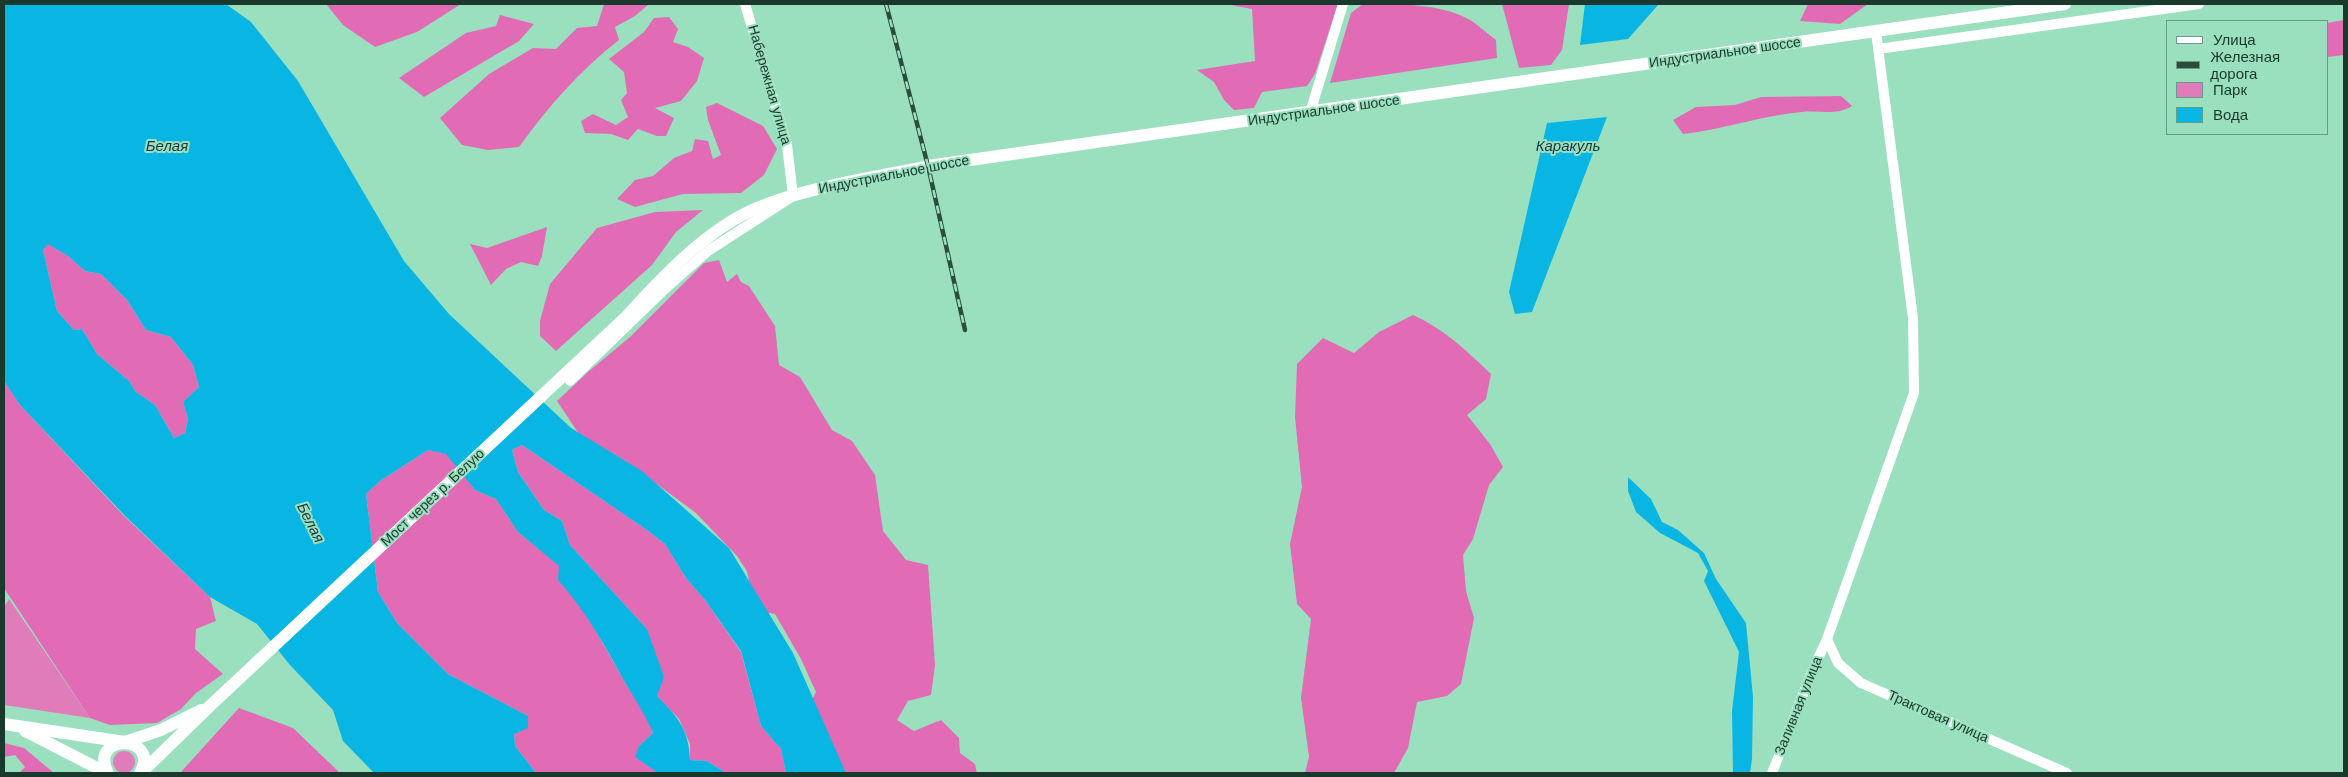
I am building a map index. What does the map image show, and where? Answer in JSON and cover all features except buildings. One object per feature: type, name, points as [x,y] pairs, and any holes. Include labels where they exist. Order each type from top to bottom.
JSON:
[{"type":"main road","name":"Индустриальное шоссе","points":[[626,318],[656,283],[692,250],[755,208],[793,196],[928,166],[2065,4]]},
{"type":"main road","name":"Мост через р. Белую","points":[[212,704],[626,318]]},
{"type":"main road","points":[[107,773],[104,761],[109,749],[113,745],[161,730],[212,704]]},
{"type":"main road","points":[[141,773],[212,704]]},
{"type":"main road","points":[[9,725],[125,742],[138,747],[142,752],[144,766],[141,773]]},
{"type":"main road","points":[[9,725],[107,773]]},
{"type":"street","name":"Набережная улица","points":[[745,4],[787,145],[793,196]]},
{"type":"street","points":[[1310,112],[1344,4]]},
{"type":"street","points":[[1878,49],[2199,4]]},
{"type":"street","name":"Заливная улица","points":[[1772,773],[1811,674],[1827,639],[1914,393],[1913,318],[1876,32]]},
{"type":"street","points":[[570,381],[666,288],[708,251],[793,196]]},
{"type":"street","name":"Трактовая улица","points":[[1827,639],[1838,663],[1861,683],[2067,773]]},
{"type":"green space","points":[[9,599],[90,718],[4,705],[4,607]]},
{"type":"green space","points":[[124,751],[132,754],[135,762],[132,770],[124,773],[116,770],[113,762],[116,754]]},
{"type":"shaded area","points":[[326,4],[461,4],[417,32],[375,47],[343,25]]},
{"type":"shaded area","points":[[604,4],[649,4],[635,16],[615,27],[619,40],[565,90],[519,147],[488,150],[462,145],[440,118],[489,74],[533,48],[556,49],[577,28],[597,26]]},
{"type":"shaded area","points":[[1225,4],[1338,4],[1315,74],[1307,86],[1262,92],[1254,108],[1234,110],[1224,100],[1214,82],[1197,70],[1255,61],[1252,9]]},
{"type":"shaded area","points":[[1363,4],[1419,6],[1460,15],[1472,21],[1496,40],[1497,58],[1330,83],[1351,13]]},
{"type":"shaded area","points":[[1502,4],[1569,4],[1562,50],[1551,65],[1519,68]]},
{"type":"shaded area","points":[[1808,4],[1868,4],[1840,24],[1800,21]]},
{"type":"shaded area","points":[[500,15],[534,24],[519,41],[424,97],[399,78],[466,33],[496,26]]},
{"type":"shaded area","points":[[669,17],[678,29],[673,42],[688,47],[704,58],[697,81],[681,101],[655,108],[674,118],[666,136],[657,136],[638,129],[628,140],[611,134],[585,133],[581,121],[593,114],[616,125],[628,117],[621,100],[627,93],[624,72],[609,59],[644,32],[654,18]]},
{"type":"shaded area","points":[[2344,20],[2344,55],[2328,57],[2328,23]]},
{"type":"shaded area","points":[[1841,96],[1852,106],[1834,112],[1802,112],[1772,116],[1698,132],[1683,134],[1673,120],[1696,107],[1735,105],[1761,97]]},
{"type":"shaded area","points":[[717,103],[763,126],[777,149],[764,175],[741,193],[683,194],[635,207],[617,199],[635,180],[653,176],[674,158],[692,151],[695,139],[708,141],[713,159],[721,155],[708,120],[706,107]]},
{"type":"shaded area","points":[[703,210],[676,232],[652,265],[556,351],[540,336],[540,321],[550,284],[597,228],[655,212]]},
{"type":"shaded area","points":[[547,227],[542,256],[538,266],[521,262],[506,269],[491,285],[470,244],[487,248]]},
{"type":"shaded area","points":[[48,243],[68,256],[85,271],[101,274],[127,300],[146,330],[171,337],[193,365],[199,387],[183,402],[188,419],[185,433],[174,438],[155,405],[136,392],[129,381],[97,354],[82,329],[74,330],[57,311],[43,250]]},
{"type":"shaded area","points":[[719,260],[727,282],[737,274],[741,282],[749,286],[775,326],[779,365],[800,377],[832,430],[852,441],[875,475],[883,531],[906,560],[928,565],[935,665],[931,695],[908,701],[897,720],[914,731],[941,720],[959,738],[960,753],[975,764],[977,773],[832,773],[805,712],[816,692],[801,659],[775,614],[760,611],[753,599],[747,571],[737,556],[696,513],[627,462],[579,434],[557,401],[630,337],[704,263]]},
{"type":"shaded area","points":[[1413,315],[1445,333],[1491,374],[1486,399],[1467,415],[1490,444],[1503,467],[1489,485],[1473,539],[1463,555],[1466,591],[1474,618],[1461,684],[1447,696],[1417,702],[1408,748],[1394,773],[1305,773],[1309,757],[1301,698],[1311,619],[1297,604],[1290,544],[1302,487],[1295,417],[1297,364],[1323,338],[1354,353],[1379,332]]},
{"type":"shaded area","points":[[4,381],[20,405],[124,516],[210,597],[216,621],[196,629],[195,649],[223,674],[196,693],[181,709],[157,723],[110,725],[90,718],[4,588]]},
{"type":"shaded area","points":[[522,445],[665,544],[686,578],[705,600],[741,652],[761,726],[781,749],[786,773],[726,773],[707,761],[690,760],[690,744],[679,719],[657,696],[647,629],[570,545],[562,521],[544,510],[518,472],[512,450]]},
{"type":"shaded area","points":[[428,450],[446,453],[475,490],[496,499],[518,532],[560,566],[559,580],[577,600],[627,686],[643,709],[653,733],[639,746],[658,773],[536,773],[515,746],[514,734],[528,716],[448,674],[397,623],[378,592],[366,494],[380,481]]},
{"type":"shaded area","points":[[239,708],[293,728],[340,773],[180,773]]},
{"type":"shaded area","points":[[4,743],[24,748],[54,773],[19,773],[25,767],[15,755],[4,757]]},
{"type":"water","name":"Белая","points":[[4,4],[226,4],[251,22],[298,81],[404,261],[449,314],[571,428],[642,471],[729,548],[793,653],[846,773],[786,773],[781,749],[761,726],[741,651],[705,600],[686,578],[665,544],[522,445],[512,450],[518,472],[544,510],[562,521],[570,545],[647,629],[664,677],[657,696],[681,724],[687,740],[690,760],[707,761],[726,773],[658,773],[635,757],[639,746],[653,733],[594,628],[558,580],[559,566],[518,532],[496,499],[475,490],[446,454],[428,450],[380,481],[366,494],[378,592],[397,623],[448,674],[528,716],[528,728],[514,734],[515,746],[536,773],[374,773],[343,741],[333,710],[290,665],[257,624],[210,597],[125,516],[20,405],[4,381]],"holes":[[[48,244],[68,256],[85,271],[101,274],[127,300],[146,330],[171,337],[193,365],[199,387],[183,402],[188,419],[185,433],[174,438],[155,405],[136,392],[129,381],[97,354],[82,329],[74,330],[57,311],[43,250]]]},
{"type":"water","points":[[1585,4],[1659,4],[1628,39],[1580,45]]},
{"type":"water","name":"Каракуль","points":[[1607,117],[1532,312],[1515,314],[1509,292],[1547,123]]},
{"type":"water","points":[[1628,477],[1651,499],[1662,522],[1678,530],[1704,553],[1716,579],[1746,623],[1753,697],[1750,773],[1733,773],[1732,711],[1739,652],[1704,581],[1708,571],[1698,553],[1660,533],[1636,512],[1628,491]]},
{"type":"railway","points":[[886,4],[928,166],[965,330]]}]
